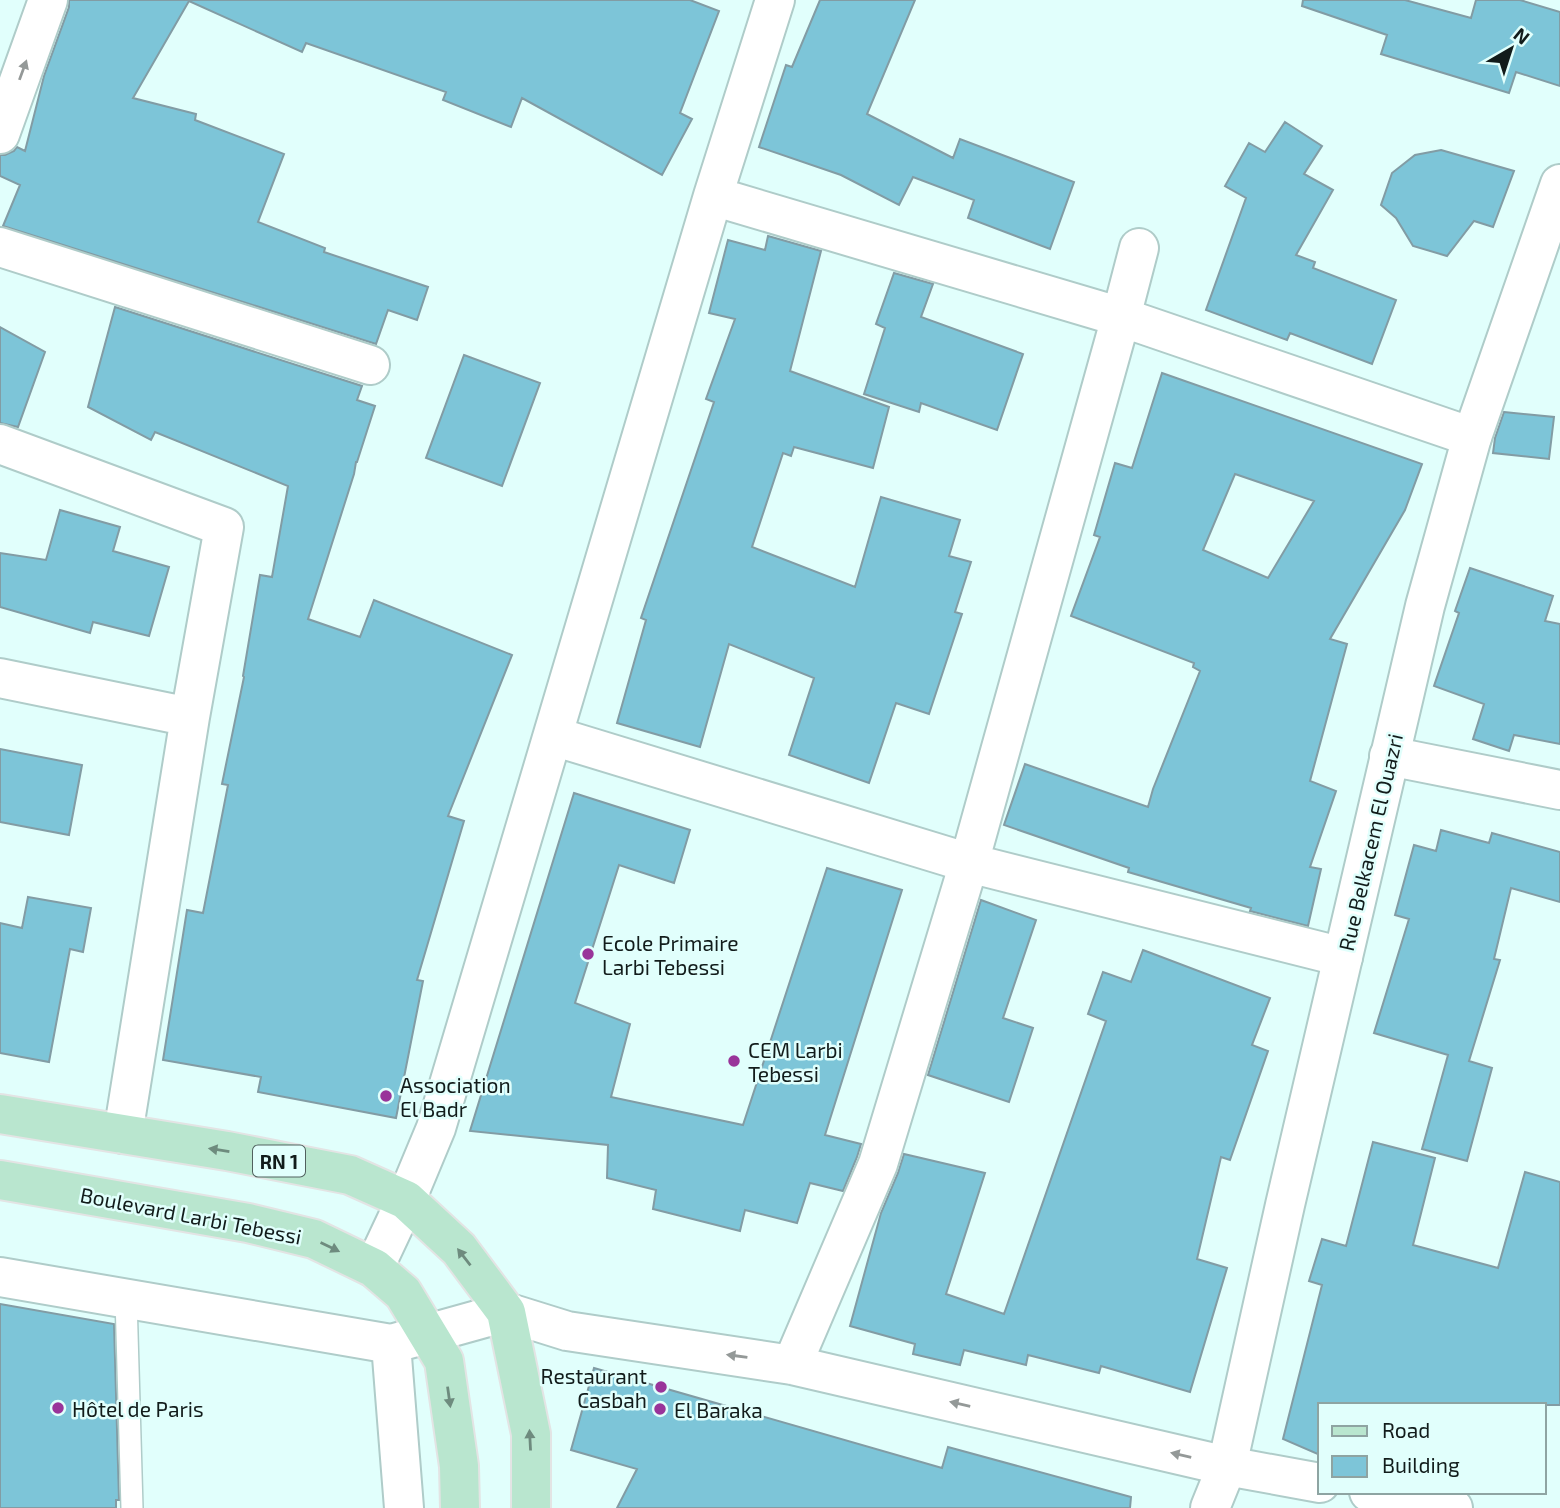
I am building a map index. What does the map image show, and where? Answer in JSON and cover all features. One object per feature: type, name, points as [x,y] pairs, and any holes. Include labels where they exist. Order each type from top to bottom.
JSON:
[{"type":"main road","name":"RN 1","points":[[0,1114],[227,1151],[350,1175],[406,1200],[459,1249],[506,1312],[531,1434],[531,1508]]},
{"type":"main road","name":"Boulevard Larbi Tebessi","points":[[0,1180],[248,1223],[314,1239],[374,1268],[403,1293],[444,1361],[459,1466],[460,1508]]},
{"type":"street","points":[[0,134],[48,0]]},
{"type":"street","points":[[374,1268],[436,1128],[713,196],[775,0]]},
{"type":"street","name":"Rue Belkacem El Ouazri","points":[[1210,1508],[1227,1466],[1425,606],[1472,437],[1560,184]]},
{"type":"street","points":[[713,196],[1121,317],[1472,437]]},
{"type":"street","points":[[0,247],[370,365]]},
{"type":"street","points":[[792,1364],[878,1164],[969,863],[1139,248]]},
{"type":"street","points":[[0,444],[224,527],[190,717],[123,1134]]},
{"type":"street","points":[[0,678],[190,717]]},
{"type":"street","points":[[552,736],[969,863],[1343,957]]},
{"type":"street","points":[[1390,756],[1560,790]]},
{"type":"street","points":[[0,1277],[391,1344],[506,1312],[567,1331],[792,1364],[1227,1466],[1318,1483]]},
{"type":"street","points":[[391,1344],[404,1508]]},
{"type":"street","points":[[1380,1494],[1453,1508]]},
{"type":"lane","points":[[127,1298],[132,1508]]},
{"type":"building","points":[[69,0],[690,0],[719,11],[680,113],[692,119],[662,175],[522,98],[511,127],[443,100],[446,92],[306,43],[302,52],[189,1],[133,98],[196,114],[195,120],[284,154],[258,222],[325,248],[324,252],[428,287],[417,320],[388,310],[376,344],[3,226],[20,185],[0,176],[0,155],[14,151],[17,147],[25,151],[44,76],[69,7]]},
{"type":"building","points":[[820,0],[915,0],[867,114],[953,158],[960,139],[1074,182],[1050,249],[968,218],[974,200],[913,177],[899,205],[841,175],[759,147],[786,65],[792,67]]},
{"type":"building","points":[[1303,0],[1405,0],[1471,18],[1476,0],[1520,0],[1560,12],[1560,86],[1516,72],[1509,93],[1381,54],[1387,35],[1302,6]]},
{"type":"building","points":[[1285,122],[1322,146],[1304,174],[1333,190],[1296,255],[1315,262],[1313,268],[1396,300],[1372,364],[1290,333],[1287,340],[1206,310],[1246,198],[1225,186],[1249,143],[1265,152]]},
{"type":"building","points":[[1441,150],[1514,171],[1493,227],[1474,221],[1447,256],[1413,246],[1396,218],[1381,205],[1392,173],[1415,155]]},
{"type":"building","points":[[768,236],[821,251],[790,371],[889,407],[873,468],[794,447],[791,456],[783,453],[752,547],[855,587],[881,497],[960,520],[949,556],[971,562],[955,612],[962,614],[929,714],[896,703],[869,783],[789,755],[814,678],[729,644],[700,747],[617,723],[646,620],[641,618],[714,402],[706,399],[735,319],[709,313],[728,240],[765,250]]},
{"type":"building","points":[[894,273],[933,284],[921,317],[1023,354],[997,430],[921,403],[919,412],[864,394],[885,328],[876,324]]},
{"type":"building","points":[[115,307],[362,386],[357,400],[375,406],[308,619],[360,637],[374,600],[512,655],[448,816],[464,821],[417,980],[423,981],[396,1118],[258,1092],[261,1077],[163,1060],[187,910],[203,913],[228,785],[222,784],[244,677],[260,575],[272,577],[288,486],[155,432],[151,440],[88,407]]},
{"type":"building","points":[[0,327],[45,352],[18,427],[0,423]]},
{"type":"building","points":[[464,355],[540,383],[502,486],[426,458]]},
{"type":"building","points":[[1162,373],[1422,464],[1405,510],[1330,639],[1347,644],[1310,781],[1336,791],[1310,867],[1321,869],[1308,926],[1250,911],[1251,908],[1128,872],[1129,868],[1004,825],[1025,764],[1148,807],[1200,671],[1193,667],[1194,663],[1071,616],[1100,537],[1094,535],[1115,463],[1132,468]],"holes":[[[1235,474],[1314,501],[1268,578],[1203,550]]]},
{"type":"building","points":[[1504,412],[1554,417],[1549,459],[1493,453]]},
{"type":"building","points":[[60,510],[120,527],[113,551],[169,567],[149,636],[93,622],[90,633],[0,607],[0,553],[46,560]]},
{"type":"building","points":[[1470,568],[1553,596],[1545,621],[1560,624],[1560,744],[1514,735],[1509,751],[1473,739],[1484,704],[1434,686],[1459,613],[1455,611]]},
{"type":"building","points":[[0,749],[82,765],[69,835],[0,822]]},
{"type":"building","points":[[574,793],[690,830],[674,883],[619,865],[575,1003],[630,1024],[611,1097],[743,1125],[827,868],[902,890],[825,1135],[861,1144],[857,1157],[843,1191],[810,1183],[797,1223],[745,1210],[740,1231],[653,1209],[656,1190],[607,1178],[608,1145],[470,1131]]},
{"type":"building","points":[[1441,830],[1489,843],[1492,833],[1560,852],[1560,902],[1511,888],[1494,959],[1500,960],[1469,1061],[1492,1068],[1467,1161],[1422,1149],[1448,1055],[1374,1033],[1409,919],[1395,915],[1414,845],[1436,851]]},
{"type":"building","points":[[28,897],[91,908],[83,952],[70,949],[49,1062],[0,1053],[0,923],[22,928]]},
{"type":"building","points":[[981,900],[1036,920],[1003,1018],[1033,1028],[1009,1102],[928,1075]]},
{"type":"building","points":[[1143,950],[1270,998],[1252,1045],[1268,1051],[1230,1160],[1221,1157],[1197,1259],[1227,1268],[1190,1392],[1101,1366],[1099,1373],[1028,1355],[1026,1365],[964,1350],[960,1365],[913,1354],[915,1344],[850,1326],[881,1213],[904,1154],[985,1173],[946,1294],[1004,1314],[1106,1021],[1088,1014],[1103,972],[1131,982]]},
{"type":"building","points":[[1373,1142],[1435,1158],[1413,1245],[1498,1268],[1525,1172],[1560,1182],[1560,1405],[1318,1403],[1318,1454],[1283,1439],[1322,1285],[1309,1281],[1322,1239],[1346,1246]]},
{"type":"building","name":"Hôtel de Paris","points":[[0,1304],[114,1324],[119,1500],[116,1500],[116,1508],[0,1508]]},
{"type":"building","name":"El Baraka","points":[[594,1368],[942,1468],[948,1447],[1131,1497],[1130,1508],[617,1508],[637,1469],[571,1450]]},
{"type":"place","name":"Ecole Primaire Larbi Tebessi","points":[[588,954]]},
{"type":"place","name":"CEM Larbi Tebessi","points":[[734,1061]]},
{"type":"place","name":"Association El Badr","points":[[386,1096]]},
{"type":"place","name":"Restaurant Casbah","points":[[661,1387]]},
{"type":"place","name":"Hôtel de Paris","points":[[58,1408]]},
{"type":"place","name":"El Baraka","points":[[660,1409]]}]
